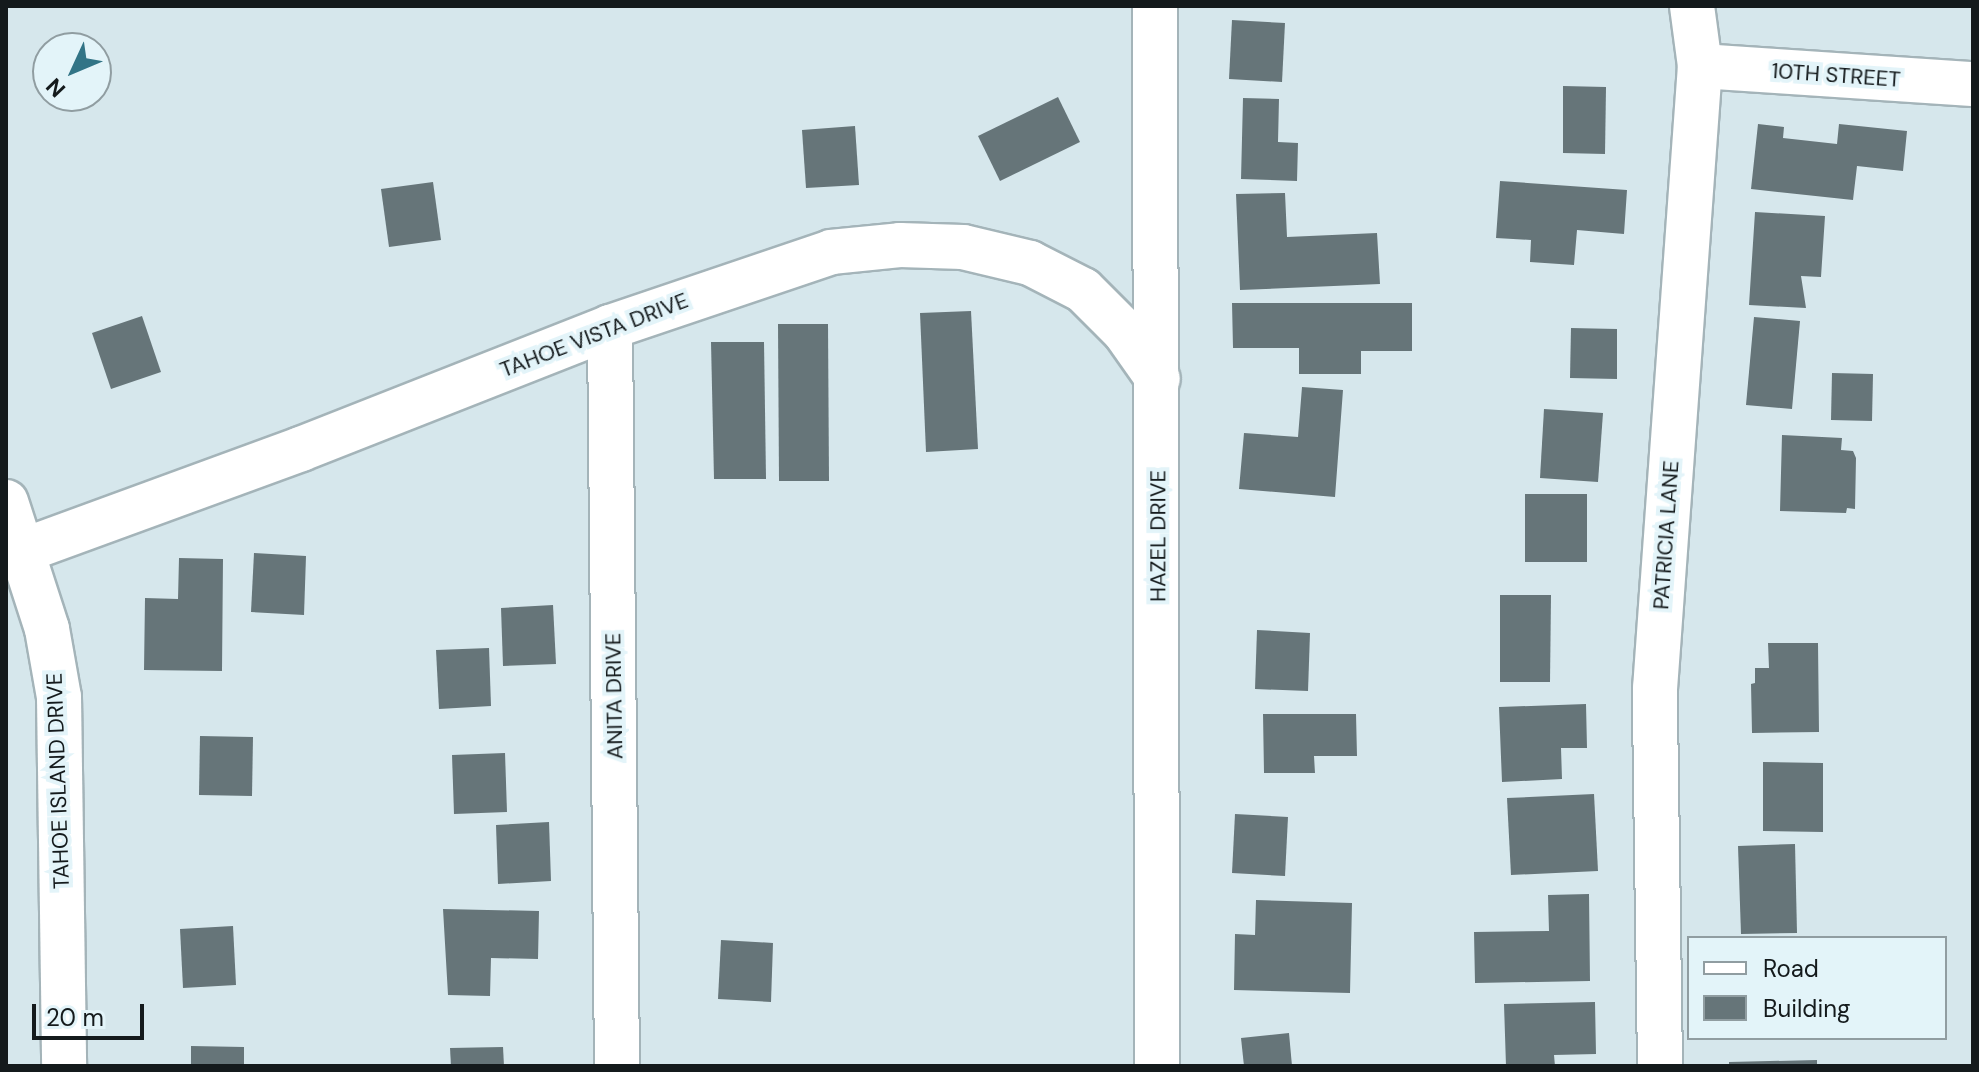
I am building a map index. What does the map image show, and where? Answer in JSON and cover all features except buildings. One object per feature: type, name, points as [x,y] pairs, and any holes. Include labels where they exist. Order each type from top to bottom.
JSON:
[{"type":"street","name":"HAZEL DRIVE","points":[[1155,6],[1157,1066]]},
{"type":"street","name":"PATRICIA LANE","points":[[1660,1066],[1655,689],[1700,66],[1692,6]]},
{"type":"street","name":"10TH STREET","points":[[1700,66],[1973,84]]},
{"type":"street","name":"TAHOE VISTA DRIVE","points":[[15,554],[610,327],[831,252],[963,247],[1030,263],[1083,290],[1125,332],[1158,379]]},
{"type":"street","name":"ANITA DRIVE","points":[[610,327],[617,1066]]},
{"type":"street","name":"TAHOE ISLAND DRIVE","points":[[6,502],[15,554],[47,629],[59,697],[64,1066]]}]
